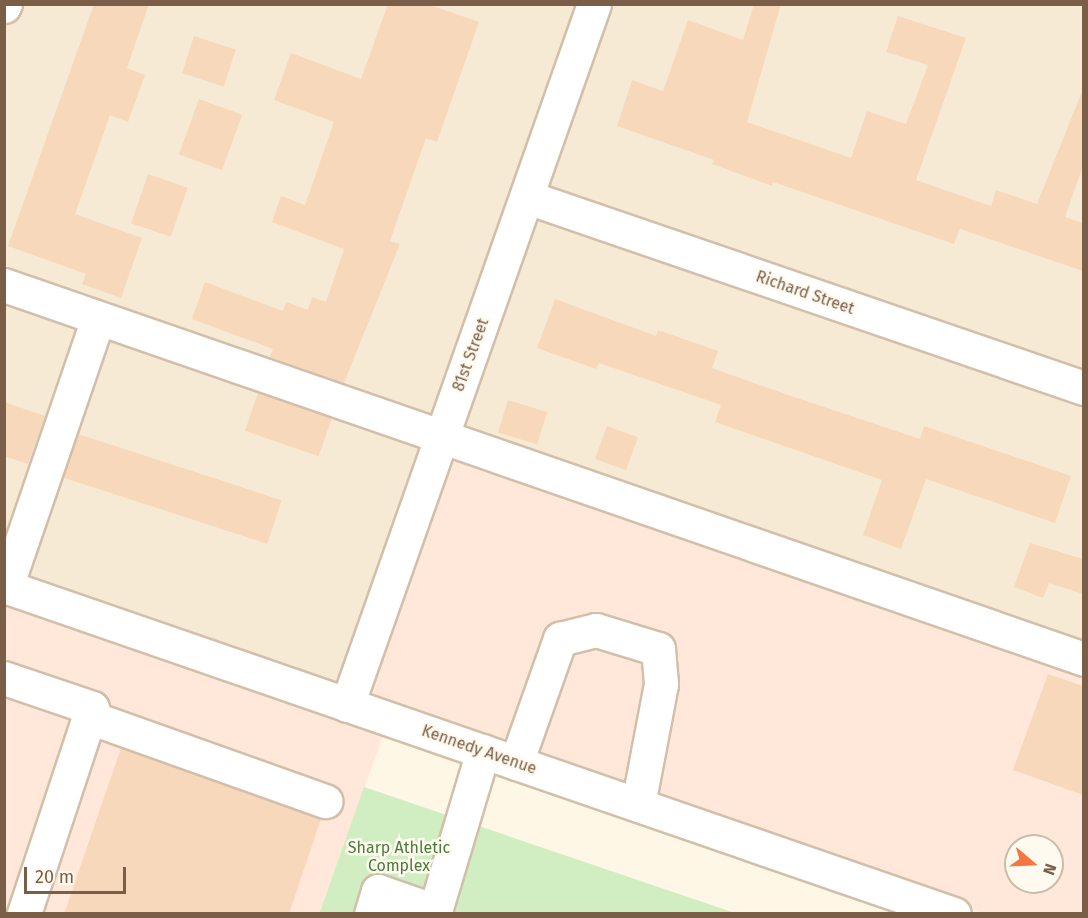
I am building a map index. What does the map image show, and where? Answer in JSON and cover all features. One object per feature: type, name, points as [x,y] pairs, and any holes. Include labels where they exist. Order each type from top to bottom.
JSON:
[{"type":"street","name":"81st Street","points":[[347,705],[594,4]]},
{"type":"street","name":"Richard Street","points":[[526,197],[1083,388]]},
{"type":"street","points":[[4,285],[1083,659]]},
{"type":"street","points":[[5,586],[98,318]]},
{"type":"street","name":"Kennedy Avenue","points":[[5,586],[638,805],[918,908],[954,914]]},
{"type":"street","points":[[516,763],[560,639],[596,630],[658,648],[661,684],[638,805]]},
{"type":"street","points":[[4,678],[92,708],[24,914]]},
{"type":"street","points":[[89,717],[325,801]]},
{"type":"street","points":[[371,914],[378,891],[438,912],[483,752]]},
{"type":"shaded area","points":[[5,5],[1083,5],[1083,647],[359,701],[5,574]]},
{"type":"shaded area","points":[[453,432],[1083,647],[1083,913],[984,913],[359,701]]},
{"type":"shaded area","points":[[5,597],[386,728],[319,913],[5,914]]},
{"type":"green space","name":"Sharp Athletic Complex","points":[[364,787],[735,913],[319,914]]},
{"type":"building","points":[[94,4],[149,4],[127,68],[145,75],[128,122],[110,115],[75,214],[142,238],[121,298],[82,284],[86,274],[8,246]]},
{"type":"building","points":[[388,4],[428,4],[479,22],[437,142],[426,138],[390,241],[400,244],[344,383],[270,357],[273,349],[192,319],[205,282],[283,311],[286,302],[308,310],[312,297],[326,302],[344,249],[272,222],[281,196],[305,205],[334,122],[274,100],[291,53],[361,79]]},
{"type":"building","points":[[754,4],[781,4],[747,122],[851,158],[867,111],[906,124],[928,65],[886,52],[898,16],[966,38],[916,180],[991,206],[996,190],[1037,204],[1083,89],[1083,166],[1065,217],[1083,223],[1083,271],[960,229],[954,244],[773,182],[772,186],[712,164],[714,160],[617,126],[632,80],[663,91],[688,20],[743,40]]},
{"type":"building","points":[[194,36],[236,50],[224,87],[182,73]]},
{"type":"building","points":[[199,99],[242,115],[222,170],[179,154]]},
{"type":"building","points":[[148,174],[188,188],[171,237],[131,223]]},
{"type":"building","points":[[555,299],[656,336],[658,330],[718,351],[712,368],[791,396],[920,439],[924,426],[1071,476],[1055,523],[926,479],[901,549],[863,535],[882,480],[715,422],[721,405],[599,363],[596,369],[537,348]]},
{"type":"building","points":[[258,393],[332,418],[319,456],[245,431]]},
{"type":"building","points":[[508,400],[547,412],[537,445],[498,433]]},
{"type":"building","points":[[4,402],[45,416],[28,464],[4,456]]},
{"type":"building","points":[[607,426],[638,437],[626,470],[595,459]]},
{"type":"building","points":[[78,434],[282,500],[267,544],[64,478]]},
{"type":"building","points":[[1030,543],[1083,559],[1083,594],[1049,583],[1043,598],[1014,587]]},
{"type":"building","points":[[1048,674],[1083,686],[1083,795],[1013,770]]},
{"type":"building","points":[[121,748],[321,819],[289,914],[64,914]]}]
